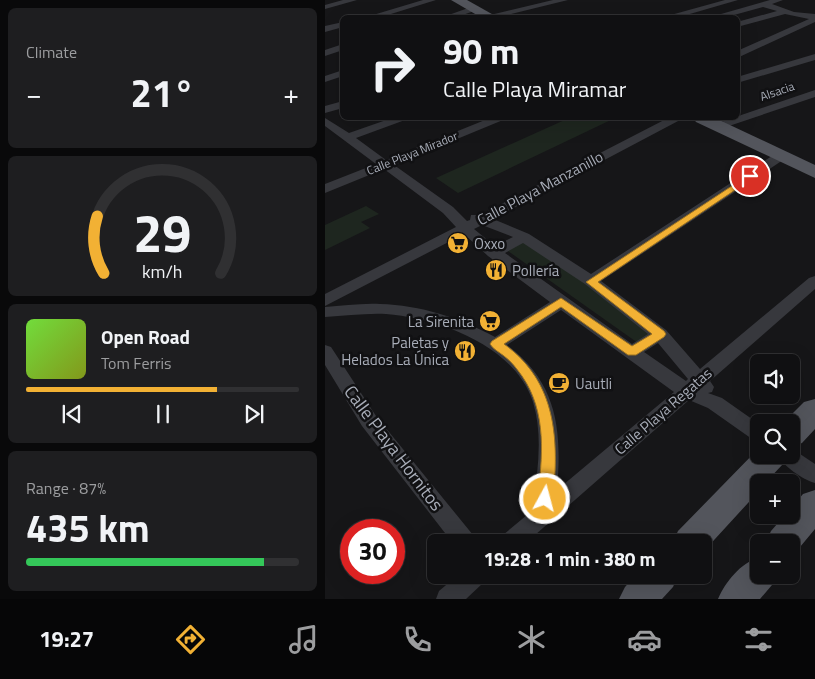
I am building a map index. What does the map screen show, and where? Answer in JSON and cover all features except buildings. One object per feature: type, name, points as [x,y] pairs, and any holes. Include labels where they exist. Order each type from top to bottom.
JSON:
[{"type":"main road","points":[[457,0],[487,15]]},
{"type":"main road","points":[[706,120],[815,172]]},
{"type":"main road","points":[[800,425],[815,410]]},
{"type":"main road","points":[[698,534],[764,464]]},
{"type":"main road","points":[[790,534],[815,504]]},
{"type":"main road","points":[[737,599],[750,583]]},
{"type":"main road","points":[[637,599],[651,584]]},
{"type":"street","points":[[325,7],[353,0]]},
{"type":"street","points":[[378,15],[432,0]]},
{"type":"street","points":[[500,15],[564,0]]},
{"type":"street","points":[[676,15],[734,0]]},
{"type":"street","points":[[751,0],[784,12],[815,18]]},
{"type":"street","points":[[722,15],[779,0]]},
{"type":"street","points":[[453,15],[475,8]]},
{"type":"street","points":[[740,24],[784,12]]},
{"type":"street","points":[[740,54],[815,18]]},
{"type":"street","points":[[740,28],[762,23]]},
{"type":"street","points":[[325,29],[340,25]]},
{"type":"street","points":[[325,53],[340,49]]},
{"type":"street","points":[[740,79],[815,57]]},
{"type":"street","points":[[325,79],[340,74]]},
{"type":"street","name":"Alsacia","points":[[740,119],[815,93]]},
{"type":"street","points":[[325,110],[340,105]]},
{"type":"street","points":[[348,137],[395,120]]},
{"type":"street","name":"Calle Playa Mirador","points":[[325,190],[494,120]]},
{"type":"street","name":"Calle Playa Manzanillo","points":[[325,301],[671,120]]},
{"type":"street","name":"Alsacia","points":[[719,126],[736,120]]},
{"type":"street","points":[[325,121],[331,131],[348,137],[447,210],[493,252],[561,302],[632,352],[693,385],[750,428]]},
{"type":"street","points":[[591,282],[782,156]]},
{"type":"street","points":[[447,210],[505,228],[524,238],[591,282],[660,334],[693,385]]},
{"type":"street","points":[[493,252],[524,238]]},
{"type":"street","name":"Calle Playa Regatas","points":[[520,534],[815,281]]},
{"type":"street","points":[[496,344],[561,302]]},
{"type":"street","points":[[325,312],[392,310],[418,313],[445,320],[496,344],[511,355],[527,374],[541,399],[547,426],[549,468],[543,514]]},
{"type":"street","points":[[632,352],[660,334]]},
{"type":"street","name":"Calle Playa Hornitos","points":[[325,351],[369,421],[459,534]]},
{"type":"street","points":[[800,464],[815,475]]},
{"type":"street","points":[[448,599],[465,584]]},
{"type":"shaded area","points":[[565,120],[611,120],[458,193],[436,178]]},
{"type":"shaded area","points":[[366,206],[379,214],[361,222],[370,228],[325,250],[325,225]]},
{"type":"shaded area","points":[[523,242],[531,244],[654,332],[645,348],[508,251],[514,245]]},
{"type":"place","name":"Oxxo","points":[[458,243]]},
{"type":"place","name":"Pollería","points":[[496,270]]},
{"type":"place","name":"La Sirenita","points":[[490,321]]},
{"type":"place","name":"Paletas y Helados La Única","points":[[465,351]]},
{"type":"place","name":"Uautli","points":[[559,383]]},
{"type":"route","points":[[545,499],[549,468],[547,426],[541,399],[527,374],[511,355],[496,344],[561,302],[632,352],[660,334],[591,282],[750,176]]}]
